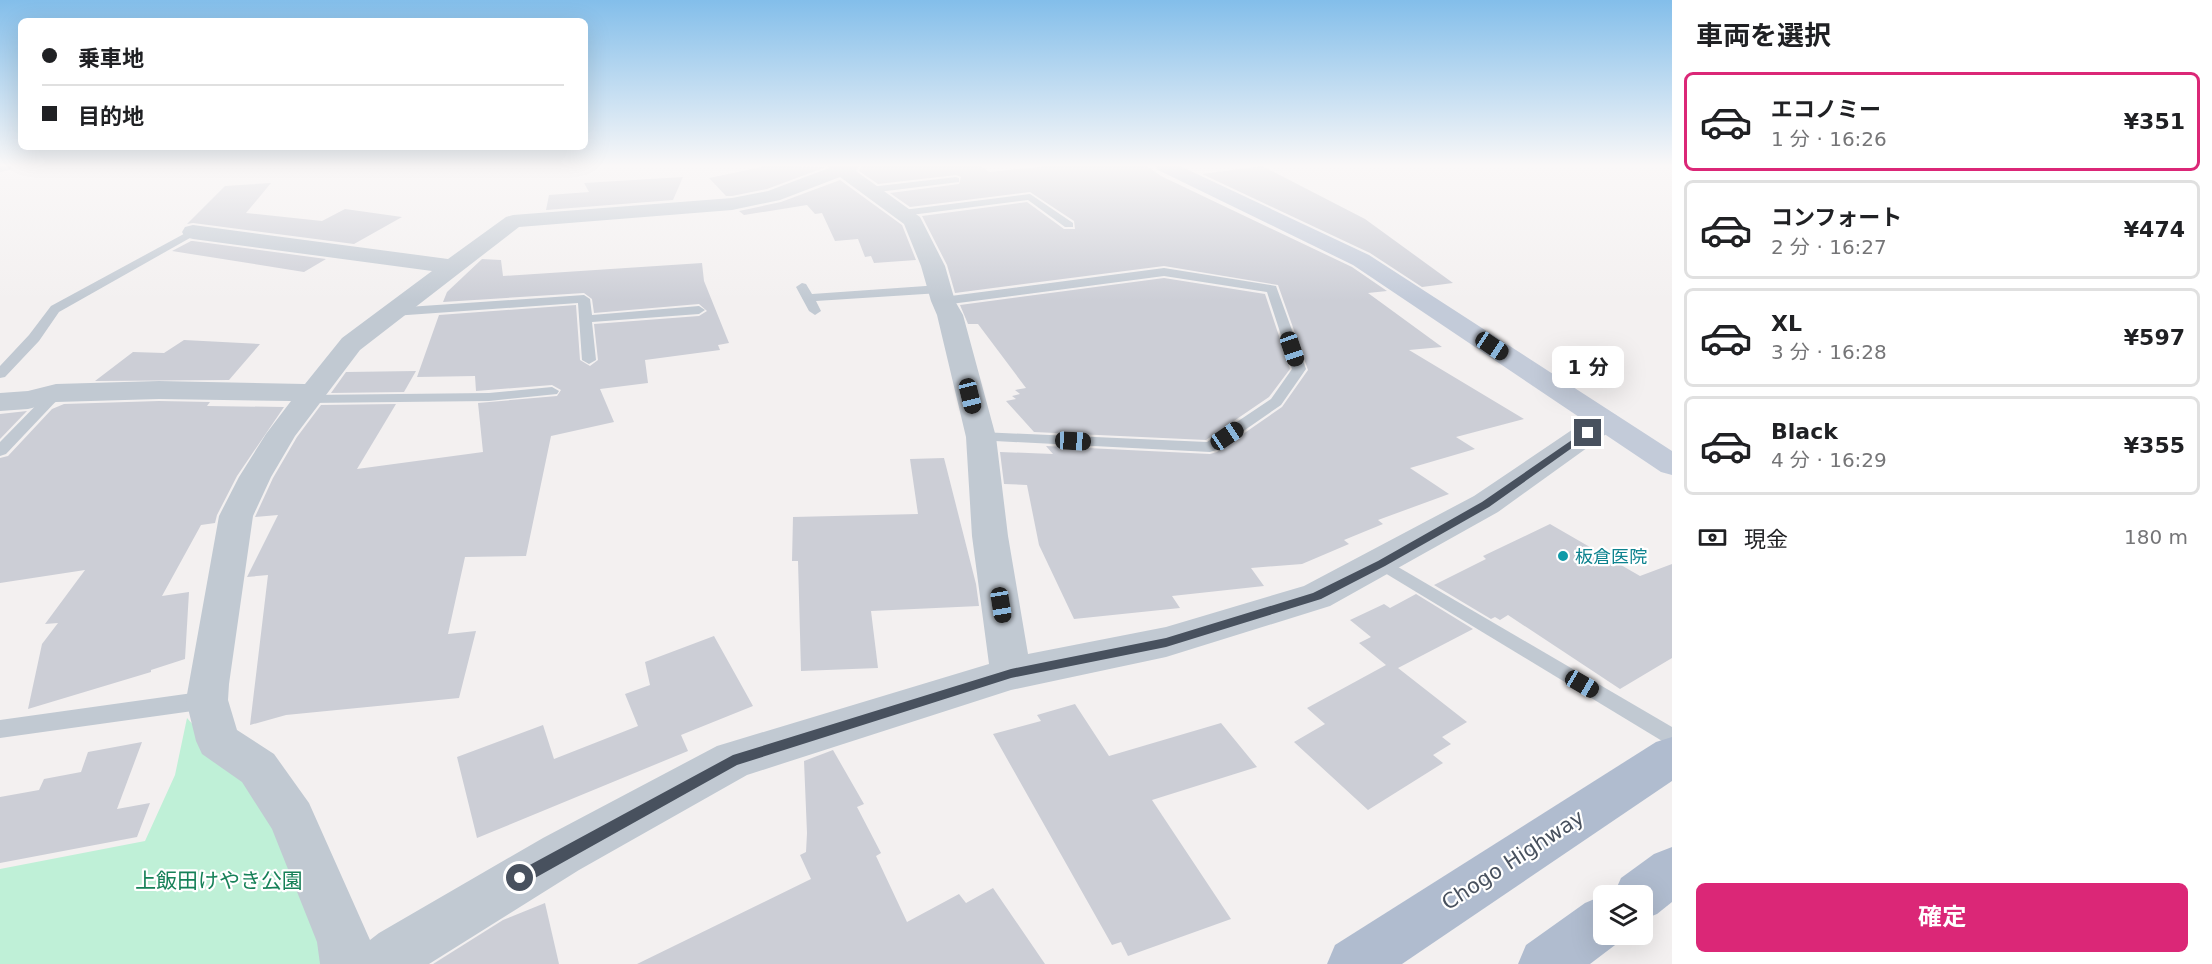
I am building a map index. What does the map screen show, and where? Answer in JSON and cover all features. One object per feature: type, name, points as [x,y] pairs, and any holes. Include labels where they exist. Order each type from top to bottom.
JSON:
[{"type":"main road","name":"Chogo Highway","points":[[1354,964],[1672,756]]},
{"type":"main road","points":[[1653,885],[1672,871]]},
{"type":"main road","points":[[1545,964],[1593,929]]},
{"type":"street","points":[[347,964],[344,942],[292,818],[258,768],[218,741],[207,700],[236,516],[255,477],[281,434],[351,344],[513,221],[642,211]]},
{"type":"street","points":[[900,211],[913,221],[933,266],[941,295],[950,315],[981,437],[990,536],[1011,674]]},
{"type":"street","points":[[1259,211],[1361,260],[1672,465]]},
{"type":"street","points":[[193,232],[452,267]]},
{"type":"street","points":[[0,402],[28,400],[56,393],[159,390],[312,396]]},
{"type":"street","points":[[385,964],[398,952],[561,854],[733,760],[1011,674],[1166,642],[1317,596],[1486,504],[1605,421]]},
{"type":"lane","points":[[903,213],[919,211]]},
{"type":"lane","points":[[1049,211],[1069,225]]},
{"type":"lane","points":[[0,374],[34,338],[55,309],[193,232]]},
{"type":"lane","points":[[810,298],[941,295],[1164,272],[1272,290],[1299,369],[1276,402],[1210,447],[981,437]]},
{"type":"lane","points":[[802,287],[815,311]]},
{"type":"lane","points":[[393,312],[584,299],[589,360]]},
{"type":"lane","points":[[586,319],[699,310]]},
{"type":"lane","points":[[312,396],[489,397],[552,390]]},
{"type":"lane","points":[[0,451],[56,393]]},
{"type":"lane","points":[[1381,563],[1672,738]]},
{"type":"lane","points":[[0,729],[207,700]]},
{"type":"green space","name":"上飯田けやき公園","points":[[187,718],[266,807],[333,964],[0,964],[0,869],[145,841],[175,775]]},
{"type":"building","points":[[200,211],[248,211],[246,213],[322,221],[341,211],[402,217],[354,244],[187,224]]},
{"type":"building","points":[[739,211],[769,211],[744,215]]},
{"type":"building","points":[[812,211],[883,211],[902,225],[916,260],[874,263],[871,256],[865,257],[858,239],[835,241],[822,213],[815,214]]},
{"type":"building","points":[[960,211],[1039,211],[1064,229],[1075,229],[1074,221],[1059,211],[1234,211],[1352,267],[1387,291],[1368,293],[1442,347],[1409,350],[1524,419],[1456,437],[1475,449],[1410,468],[1449,494],[1378,520],[1383,524],[1344,540],[1349,544],[1302,564],[1251,568],[1264,586],[1172,596],[1180,608],[1074,619],[1039,545],[1027,485],[1004,484],[1000,452],[1053,454],[1046,446],[1210,454],[1217,452],[1282,407],[1308,370],[1278,285],[1164,266],[955,293],[947,265],[922,216]]},
{"type":"building","points":[[1281,211],[1349,211],[1365,219],[1453,283],[1422,287],[1370,253]]},
{"type":"building","points":[[191,241],[326,259],[304,272],[172,251]]},
{"type":"building","points":[[482,259],[501,260],[503,276],[702,263],[704,281],[729,343],[718,345],[720,350],[645,360],[648,383],[600,389],[614,422],[551,436],[526,556],[465,557],[448,634],[476,631],[459,698],[286,715],[250,725],[268,575],[247,577],[278,515],[255,517],[273,478],[297,437],[321,405],[396,404],[357,469],[483,452],[478,403],[557,396],[561,390],[552,385],[476,391],[475,376],[417,377],[439,315],[576,305],[580,360],[590,366],[598,360],[594,324],[699,316],[707,311],[699,304],[594,313],[592,299],[584,293],[443,302],[447,292]]},
{"type":"building","points":[[1164,278],[1265,294],[1290,369],[1269,397],[1206,440],[1034,432],[1006,401],[1016,399],[1012,396],[1020,394],[1015,390],[1026,388],[978,324],[968,324],[960,305]]},
{"type":"building","points":[[184,340],[260,344],[229,380],[95,381],[133,352],[164,353]]},
{"type":"building","points":[[416,371],[404,392],[331,393],[346,372]]},
{"type":"building","points":[[210,402],[207,406],[284,407],[237,476],[215,523],[201,525],[162,596],[189,592],[185,659],[151,670],[151,672],[28,709],[42,644],[58,623],[45,624],[85,570],[0,583],[0,458],[8,456],[52,409],[64,404]]},
{"type":"building","points":[[27,411],[0,439],[0,414]]},
{"type":"building","points":[[944,458],[976,584],[979,606],[871,611],[878,668],[801,671],[798,561],[792,561],[793,517],[918,514],[910,459]]},
{"type":"building","points":[[1550,524],[1640,576],[1672,564],[1672,658],[1620,689],[1508,615],[1500,620],[1495,617],[1491,619],[1434,585],[1486,559],[1483,556]]},
{"type":"building","points":[[1416,594],[1473,629],[1398,668],[1467,722],[1442,737],[1451,744],[1433,755],[1443,763],[1368,810],[1294,742],[1325,724],[1307,708],[1386,665],[1359,643],[1371,637],[1350,620],[1384,604],[1390,608]]},
{"type":"building","points":[[714,636],[753,706],[681,735],[688,751],[477,838],[457,757],[543,725],[554,759],[638,726],[625,694],[650,685],[645,662]]},
{"type":"building","points":[[1075,704],[1109,756],[1221,723],[1257,767],[1152,800],[1231,919],[1128,956],[1121,942],[1112,945],[993,734],[1041,721],[1037,715]]},
{"type":"building","points":[[142,742],[117,809],[150,803],[137,837],[0,863],[0,797],[39,790],[44,779],[81,772],[88,752]]},
{"type":"building","points":[[833,750],[864,804],[857,807],[881,853],[876,856],[907,922],[959,894],[966,903],[993,888],[1045,964],[637,964],[811,879],[800,855],[806,852],[807,833],[804,761]]},
{"type":"building","points":[[545,903],[559,964],[433,964],[503,920]]},
{"type":"place","name":"板倉医院","points":[[1563,556]]},
{"type":"route","points":[[520,878],[733,760],[954,690],[1011,674],[1166,642],[1317,596],[1486,504],[1588,433]]}]
